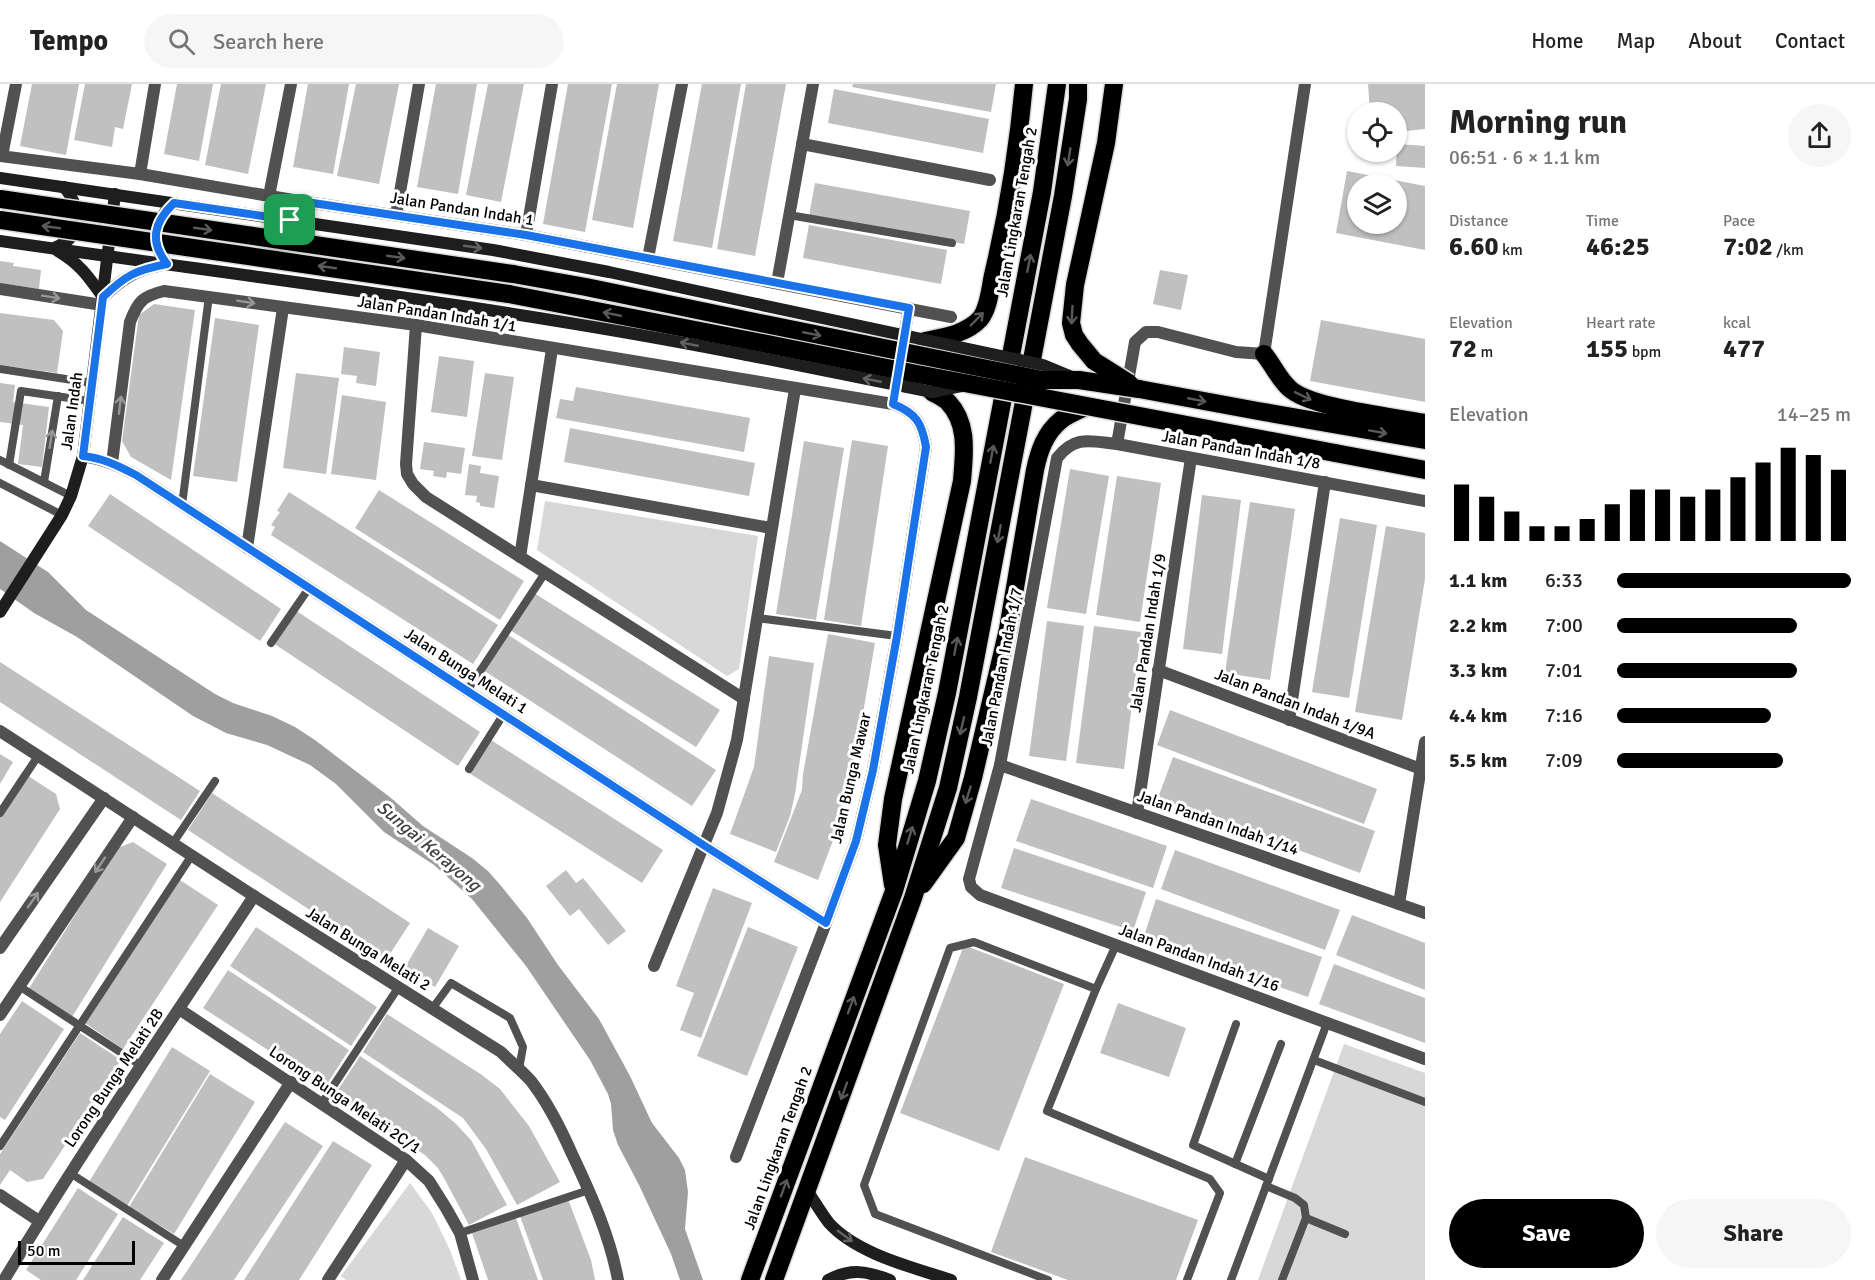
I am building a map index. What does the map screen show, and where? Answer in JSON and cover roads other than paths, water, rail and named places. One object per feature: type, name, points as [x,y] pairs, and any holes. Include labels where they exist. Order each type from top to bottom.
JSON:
[{"type":"highway","points":[[925,341],[961,332],[974,324],[986,310],[1019,141],[1024,84]]},
{"type":"highway","name":"Jalan Lingkaran Tengah 2","points":[[750,1280],[894,891],[927,781],[947,693],[1042,192],[1057,84]]},
{"type":"highway","points":[[1114,84],[1106,143],[1075,285],[1071,323],[1074,335],[1094,361],[1139,389]]},
{"type":"highway","points":[[1106,143],[1118,112],[1123,84]]},
{"type":"highway","points":[[774,1280],[808,1192],[913,898],[948,788],[968,697],[1063,196],[1078,92]]},
{"type":"highway","points":[[0,199],[513,274],[756,313],[1042,380],[1079,380],[1139,389],[1425,440]]},
{"type":"highway","points":[[0,220],[509,294],[749,348],[971,384],[1425,470]]},
{"type":"highway","points":[[1264,354],[1289,388],[1302,398],[1425,423]]},
{"type":"highway","points":[[894,891],[887,845],[893,799],[962,481],[965,445],[960,420],[948,402],[932,392]]},
{"type":"highway","points":[[913,898],[956,838],[973,778],[1008,629],[1040,450],[1048,435],[1062,419],[1088,406]]},
{"type":"main road","points":[[0,178],[493,250],[609,272],[756,313],[925,341],[1043,365],[1079,380]]},
{"type":"main road","points":[[54,249],[73,236],[77,227],[77,206],[64,187]]},
{"type":"main road","name":"Jalan Indah","points":[[0,612],[62,515],[71,496],[83,456],[115,194]]},
{"type":"main road","points":[[167,264],[157,244],[157,226],[161,217],[174,203]]},
{"type":"main road","points":[[0,241],[660,338],[749,348],[932,392],[971,384]]},
{"type":"main road","points":[[54,249],[74,260],[87,274],[102,301],[120,281],[142,269],[167,264]]},
{"type":"main road","points":[[808,1192],[829,1223],[859,1245],[886,1258],[951,1280]]},
{"type":"main road","points":[[828,1280],[840,1274],[857,1271],[890,1280]]},
{"type":"street","points":[[1,156],[16,84]]},
{"type":"street","points":[[140,174],[155,84]]},
{"type":"street","points":[[269,196],[291,84]]},
{"type":"street","points":[[396,215],[419,84]]},
{"type":"street","points":[[526,235],[552,84]]},
{"type":"street","points":[[648,258],[682,84]]},
{"type":"street","points":[[777,283],[813,84]]},
{"type":"street","points":[[1117,444],[1135,342],[1146,332],[1158,332],[1236,352],[1264,354],[1305,84]]},
{"type":"street","points":[[802,144],[990,180]]},
{"type":"street","name":"Jalan Pandan Indah 1","points":[[1,156],[140,174],[526,235],[951,317]]},
{"type":"street","points":[[290,220],[293,200]]},
{"type":"street","points":[[0,289],[102,301]]},
{"type":"street","name":"Jalan Pandan Indah 1/1","points":[[112,463],[130,322],[136,307],[149,294],[164,291],[416,326],[893,404]]},
{"type":"street","points":[[247,548],[283,308]]},
{"type":"street","points":[[893,404],[909,308]]},
{"type":"street","points":[[416,326],[405,451],[407,474],[413,484],[426,497],[744,699]]},
{"type":"street","points":[[520,557],[552,349]]},
{"type":"street","points":[[654,966],[705,846],[737,740],[795,388]]},
{"type":"street","name":"Jalan Bunga Mawar","points":[[736,1157],[826,923],[858,831],[873,770],[897,636],[926,447],[917,420],[907,410],[893,404]]},
{"type":"street","name":"Jalan Pandan Indah 1/8","points":[[1057,458],[1065,448],[1075,442],[1086,440],[1425,501]]},
{"type":"street","name":"Jalan Bunga Melati 1","points":[[83,456],[112,463],[136,475],[826,923]]},
{"type":"street","name":"Jalan Pandan Indah 1/7","points":[[969,879],[1000,765],[1057,458]]},
{"type":"street","name":"Jalan Pandan Indah 1/9","points":[[1137,813],[1191,458]]},
{"type":"street","points":[[1289,720],[1325,482]]},
{"type":"street","points":[[531,485],[771,528]]},
{"type":"street","name":"Jalan Pandan Indah 1/9A","points":[[1158,670],[1421,769]]},
{"type":"street","name":"Jalan Bunga Melati 2","points":[[0,731],[254,896],[501,1052],[531,1082],[562,1132],[589,1190],[615,1263],[618,1280]]},
{"type":"street","points":[[1399,904],[1425,742]]},
{"type":"street","name":"Jalan Pandan Indah 1/14","points":[[1000,765],[1425,913]]},
{"type":"street","points":[[0,948],[104,798]]},
{"type":"street","points":[[0,1015],[133,817]]},
{"type":"street","name":"Jalan Pandan Indah 1/16","points":[[969,879],[971,887],[980,895],[1425,1059]]},
{"type":"street","name":"Lorong Bunga Melati 2B","points":[[4,1280],[39,1221],[140,1065],[254,896]]},
{"type":"street","name":"Lorong Bunga Melati 2C/1","points":[[179,1009],[406,1160],[429,1181],[460,1233],[474,1280]]},
{"type":"street","points":[[162,1280],[291,1082]]},
{"type":"street","points":[[328,1280],[406,1160]]},
{"type":"street","points":[[0,1196],[39,1221]]},
{"type":"lane","points":[[789,214],[952,243]]},
{"type":"lane","points":[[182,505],[208,296]]},
{"type":"lane","points":[[0,369],[93,383]]},
{"type":"lane","points":[[9,465],[21,391],[90,401]]},
{"type":"lane","points":[[44,482],[58,396]]},
{"type":"lane","points":[[0,460],[71,496]]},
{"type":"lane","points":[[0,483],[62,515]]},
{"type":"lane","points":[[467,691],[545,573]]},
{"type":"lane","points":[[272,643],[309,588]]},
{"type":"lane","points":[[757,618],[897,636]]},
{"type":"lane","points":[[469,769],[503,715]]},
{"type":"lane","points":[[0,813],[38,756]]},
{"type":"lane","points":[[173,843],[215,781]]},
{"type":"lane","points":[[0,1146],[192,855]]},
{"type":"lane","points":[[1048,1280],[875,1214],[864,1185],[950,948],[974,942],[1096,989]]},
{"type":"lane","points":[[1116,945],[1047,1111],[1210,1179],[1220,1193],[1187,1280]]},
{"type":"lane","points":[[432,1009],[451,983],[510,1018],[523,1047],[519,1069]]},
{"type":"lane","points":[[19,986],[140,1065]]},
{"type":"lane","points":[[322,1103],[398,988]]},
{"type":"lane","points":[[1231,1280],[1327,1023]]},
{"type":"lane","points":[[1236,1024],[1193,1145],[1234,1164],[1304,1205],[1306,1218],[1282,1280]]},
{"type":"lane","points":[[1234,1164],[1281,1044]]},
{"type":"lane","points":[[1314,1060],[1425,1102]]},
{"type":"lane","points":[[70,1173],[184,1246]]},
{"type":"lane","points":[[460,1233],[589,1190]]},
{"type":"lane","points":[[1306,1218],[1345,1234]]},
{"type":"water","name":"Sungai Kerayong","points":[[0,541],[48,572],[86,610],[215,694],[233,703],[272,716],[315,740],[391,798],[423,826],[488,871],[527,918],[558,965],[599,1019],[652,1123],[679,1158],[685,1170],[688,1192],[685,1229],[703,1280],[680,1280],[671,1254],[618,1145],[613,1130],[608,1094],[590,1060],[526,966],[472,899],[434,865],[384,832],[336,784],[310,765],[267,745],[226,733],[193,716],[77,637],[34,613],[0,589]]}]
